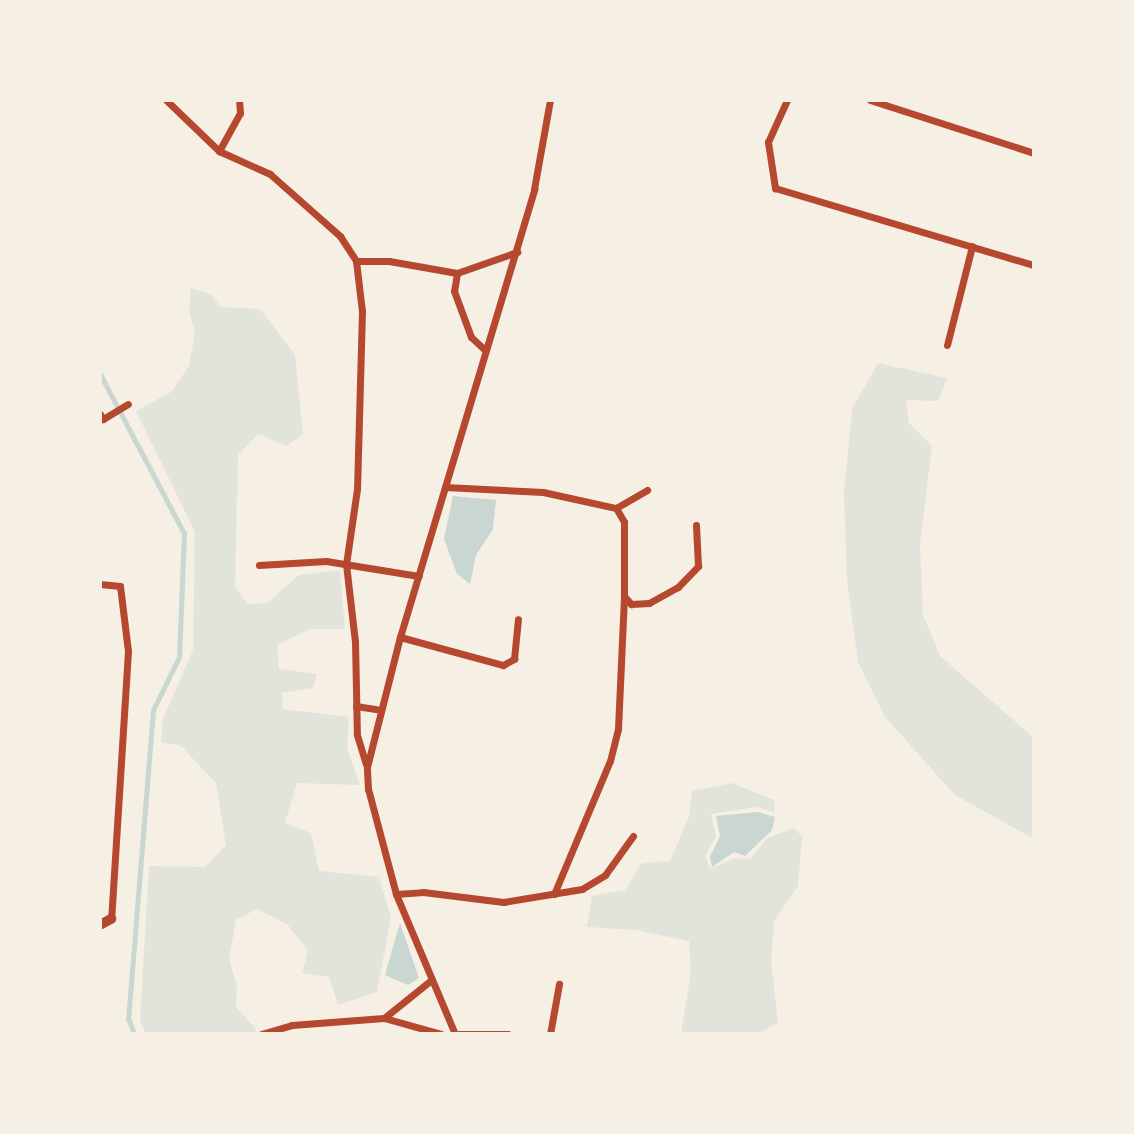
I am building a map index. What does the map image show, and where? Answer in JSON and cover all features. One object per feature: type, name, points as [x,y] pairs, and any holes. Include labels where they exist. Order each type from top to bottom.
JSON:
[{"type":"street","points":[[166,100],[219,151],[270,174],[340,236],[356,261],[362,311],[358,462],[346,564],[357,735],[367,767],[368,789],[396,894],[430,981],[457,1034],[508,1034]]},
{"type":"street","points":[[219,151],[240,113],[239,100]]},
{"type":"street","points":[[367,767],[400,637],[484,349],[517,252],[534,189],[550,100]]},
{"type":"street","points":[[787,100],[768,142],[775,188],[1034,265]]},
{"type":"street","points":[[870,100],[1034,153]]},
{"type":"street","points":[[947,345],[972,247]]},
{"type":"street","points":[[356,261],[389,261],[457,272],[517,252]]},
{"type":"street","points":[[457,272],[454,291],[471,337],[484,349]]},
{"type":"street","points":[[100,415],[103,419],[128,404]]},
{"type":"street","points":[[445,487],[543,492],[616,508],[647,490]]},
{"type":"street","points":[[554,894],[590,812],[615,740],[624,596],[624,522],[616,508]]},
{"type":"street","points":[[624,596],[631,604],[649,603],[678,587],[698,566],[696,525]]},
{"type":"street","points":[[259,565],[346,564],[419,576]]},
{"type":"street","points":[[100,584],[120,586],[128,650],[111,919],[100,925]]},
{"type":"street","points":[[400,637],[503,665],[513,659],[518,619]]},
{"type":"street","points":[[356,706],[381,710]]},
{"type":"street","points":[[396,894],[423,892],[503,902],[582,889],[605,875],[633,836]]},
{"type":"street","points":[[384,1018],[430,981]]},
{"type":"street","points":[[550,1034],[559,984]]},
{"type":"street","points":[[261,1034],[292,1025],[384,1018],[441,1034]]},
{"type":"shaded area","points":[[191,288],[210,294],[221,307],[260,309],[295,355],[303,434],[287,446],[258,434],[238,455],[235,586],[247,604],[267,603],[299,575],[340,570],[345,629],[310,629],[277,645],[279,669],[317,674],[313,688],[282,693],[283,709],[349,717],[347,748],[360,785],[297,783],[285,823],[311,833],[319,871],[379,877],[391,917],[377,992],[338,1005],[329,977],[302,973],[308,951],[287,924],[257,909],[236,920],[229,959],[237,985],[236,1007],[256,1029],[255,1034],[146,1034],[140,1021],[149,866],[205,867],[226,845],[216,783],[181,746],[161,742],[163,719],[193,650],[195,532],[136,411],[171,392],[189,366],[195,333],[189,312]]},
{"type":"shaded area","points":[[878,363],[947,378],[938,401],[906,400],[909,423],[932,446],[920,544],[923,615],[940,656],[1034,738],[1034,839],[955,795],[885,717],[858,662],[847,581],[844,492],[852,409]]},
{"type":"shaded area","points":[[453,496],[496,500],[493,529],[476,555],[470,584],[457,574],[444,539]]},
{"type":"shaded area","points":[[732,783],[774,800],[775,813],[757,807],[711,814],[716,837],[705,856],[710,869],[735,858],[750,859],[766,839],[793,828],[802,836],[798,886],[774,921],[771,962],[778,1022],[759,1034],[681,1034],[691,971],[689,941],[636,930],[587,927],[592,896],[625,890],[642,863],[670,861],[689,817],[692,791]]},
{"type":"shaded area","points":[[758,812],[775,817],[772,830],[745,856],[734,852],[712,867],[710,857],[720,836],[716,816]]},
{"type":"shaded area","points":[[400,923],[419,978],[408,985],[385,975]]},
{"type":"waterway","points":[[100,374],[184,533],[179,657],[153,710],[128,1018],[134,1034]]}]
